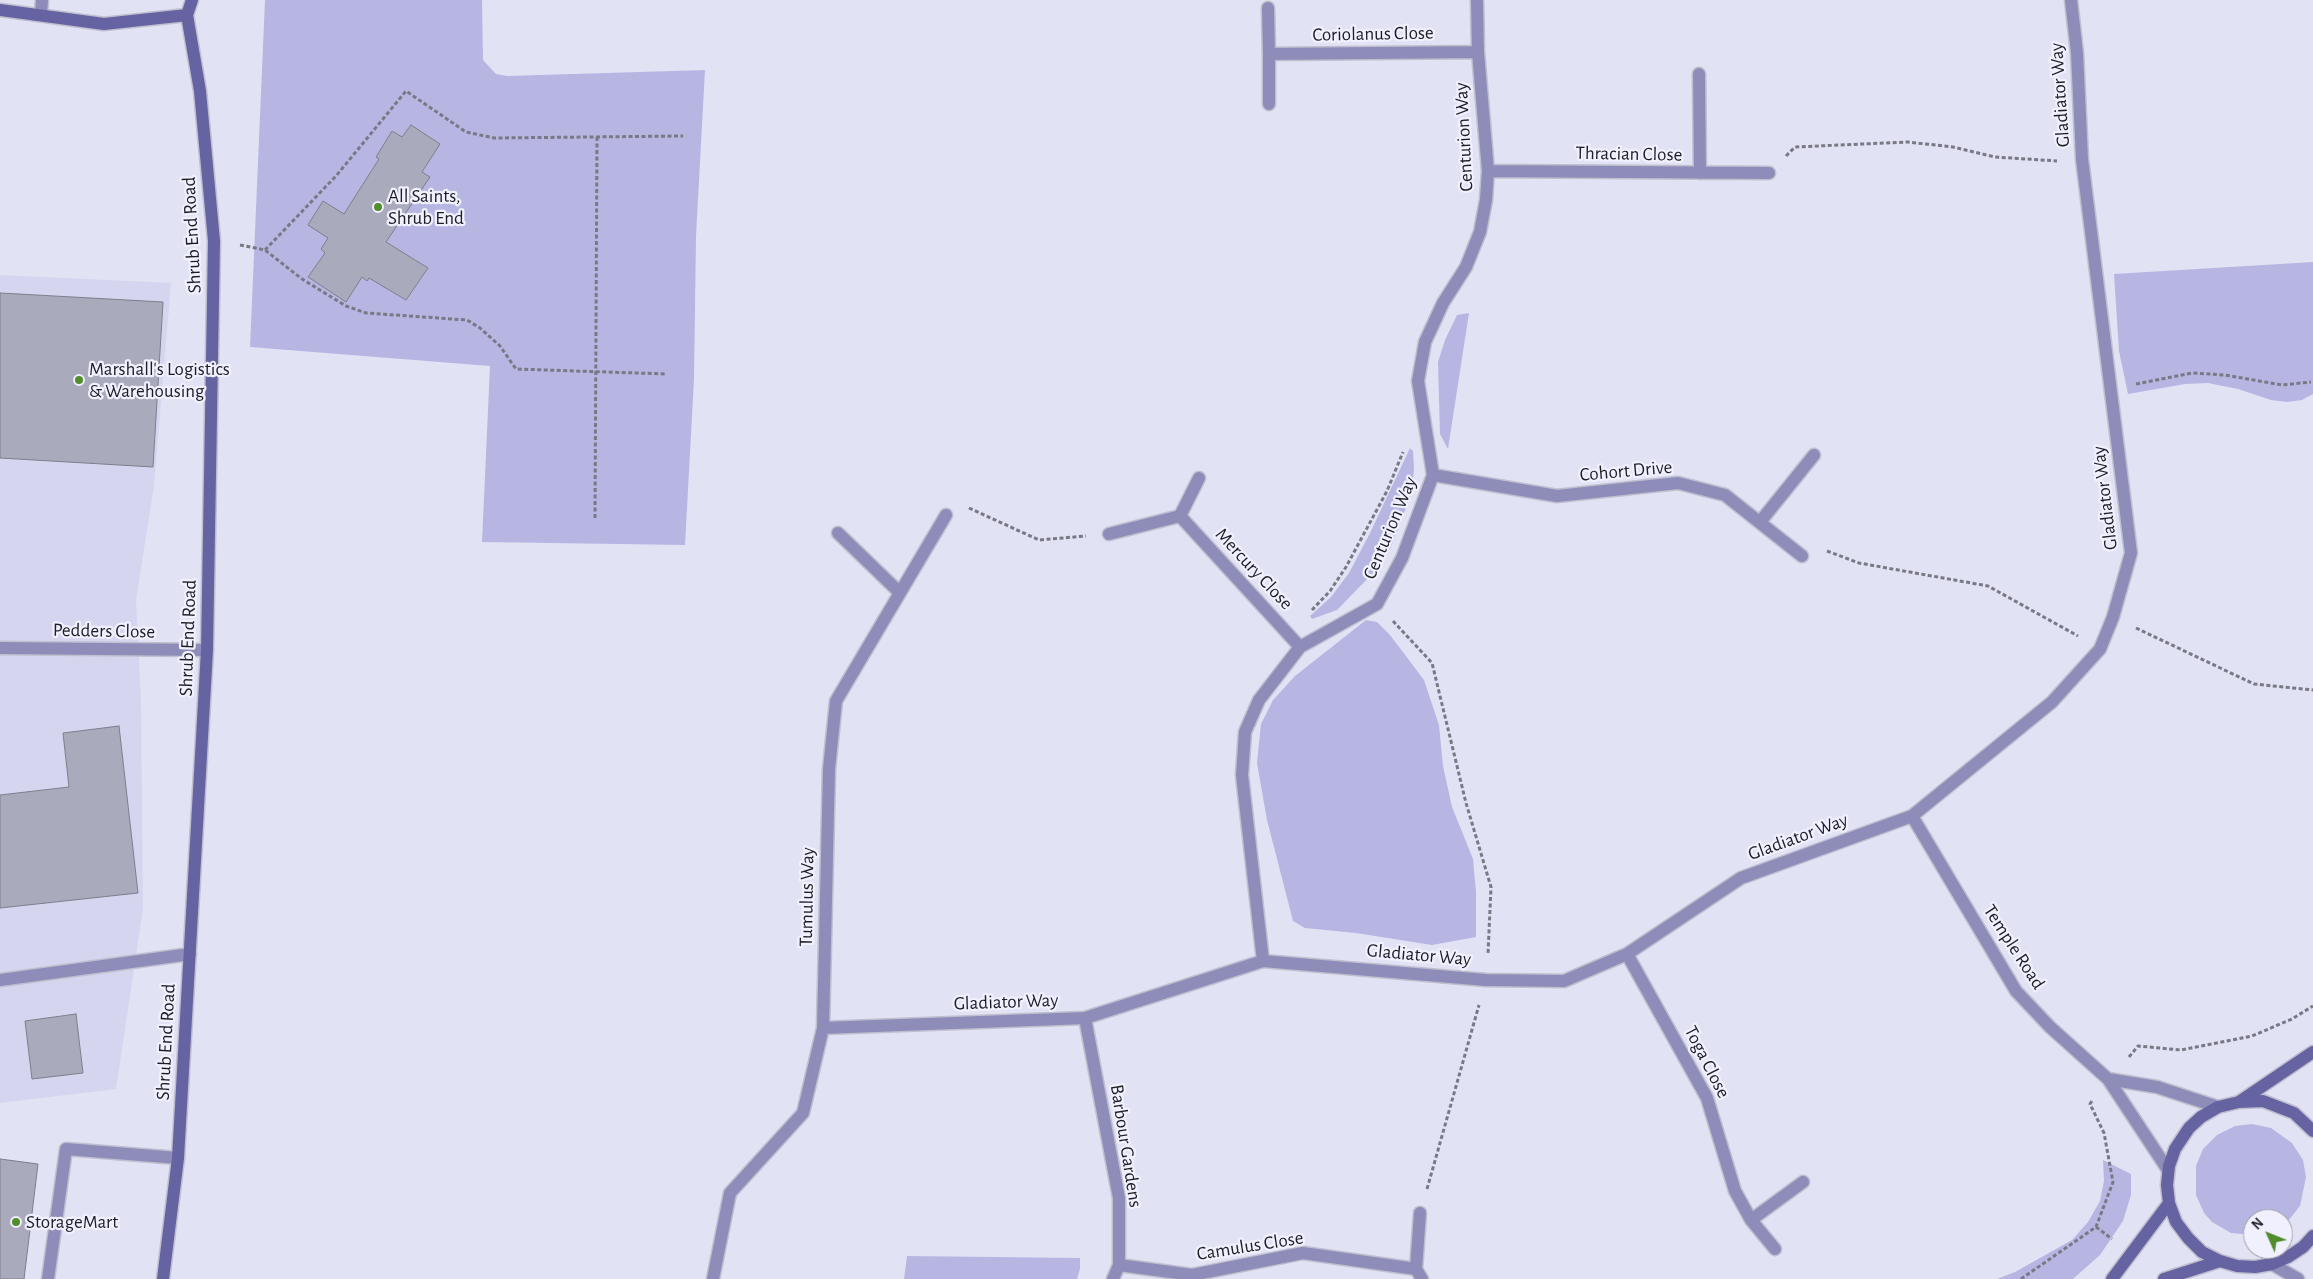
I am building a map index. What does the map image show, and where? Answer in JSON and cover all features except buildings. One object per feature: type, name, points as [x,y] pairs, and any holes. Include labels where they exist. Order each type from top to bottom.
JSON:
[{"type":"main road","name":"Shrub End Road","points":[[163,1279],[178,1158],[207,650],[214,240],[200,91],[187,15],[192,0]]},
{"type":"main road","points":[[0,10],[104,24],[187,15]]},
{"type":"main road","points":[[2240,1102],[2313,1052]]},
{"type":"main road","points":[[2313,1131],[2294,1113],[2264,1101],[2240,1102],[2218,1107],[2201,1117],[2189,1128],[2175,1148],[2168,1170],[2167,1185],[2169,1203],[2176,1222],[2202,1252],[2220,1261],[2237,1266],[2255,1267],[2272,1264],[2288,1257],[2303,1247],[2313,1236]]},
{"type":"main road","points":[[2112,1279],[2169,1203]]},
{"type":"main road","points":[[2164,1279],[2220,1261]]},
{"type":"street","points":[[41,15],[42,0]]},
{"type":"street","name":"Centurion Way","points":[[1264,961],[1242,775],[1245,732],[1260,700],[1300,647],[1377,604],[1402,558],[1433,475],[1418,381],[1425,342],[1443,303],[1466,267],[1480,232],[1486,200],[1488,171],[1478,52],[1477,0]]},
{"type":"street","name":"Gladiator Way","points":[[823,1028],[1085,1018],[1264,961],[1486,980],[1564,981],[1627,954],[1741,878],[1912,816],[2052,702],[2100,649],[2113,617],[2131,553],[2082,159],[2077,53],[2071,0]]},
{"type":"street","points":[[1268,8],[1269,104]]},
{"type":"street","name":"Coriolanus Close","points":[[1269,54],[1478,52]]},
{"type":"street","points":[[1699,74],[1700,173]]},
{"type":"street","name":"Thracian Close","points":[[1488,171],[1769,172]]},
{"type":"street","points":[[1760,522],[1814,455]]},
{"type":"street","name":"Cohort Drive","points":[[1433,475],[1557,496],[1678,483],[1725,495],[1802,556]]},
{"type":"street","points":[[1109,534],[1180,516],[1198,478]]},
{"type":"street","name":"Tumulus Way","points":[[713,1279],[730,1193],[803,1113],[823,1028],[829,769],[836,701],[946,515]]},
{"type":"street","name":"Mercury Close","points":[[1180,516],[1300,647]]},
{"type":"street","points":[[838,533],[899,592]]},
{"type":"street","name":"Pedders Close","points":[[0,648],[207,650]]},
{"type":"street","name":"Temple Road","points":[[1912,816],[2016,991],[2050,1027],[2108,1079],[2168,1170]]},
{"type":"street","points":[[0,980],[190,954]]},
{"type":"street","name":"Toga Close","points":[[1627,954],[1707,1098],[1735,1191],[1751,1220],[1775,1249]]},
{"type":"street","name":"Barbour Gardens","points":[[1085,1018],[1119,1198],[1120,1265],[1113,1279]]},
{"type":"street","points":[[2108,1079],[2157,1087],[2218,1107]]},
{"type":"street","points":[[48,1279],[66,1149],[178,1158]]},
{"type":"street","points":[[1751,1220],[1803,1182]]},
{"type":"street","name":"Camulus Close","points":[[1120,1265],[1192,1275],[1303,1253],[1419,1274],[1420,1213]]},
{"type":"street","points":[[2272,1264],[2298,1279]]},
{"type":"path","points":[[265,250],[336,176],[406,91],[466,132],[494,138],[683,136]]},
{"type":"path","points":[[596,518],[597,137]]},
{"type":"path","points":[[1769,172],[1795,147],[1857,144],[1908,142],[1953,147],[1994,157],[2063,162],[2082,159]]},
{"type":"path","points":[[214,240],[265,250],[302,279],[346,306],[366,313],[467,320],[480,328],[500,346],[516,369],[668,374]]},
{"type":"path","points":[[2111,390],[2192,373],[2224,375],[2282,385],[2311,382]]},
{"type":"path","points":[[1280,624],[1309,612],[1330,591],[1346,567],[1387,491],[1422,410]]},
{"type":"path","points":[[946,515],[956,502],[1040,540],[1109,534]]},
{"type":"path","points":[[1802,556],[1814,546],[1859,563],[1988,586],[2100,649]]},
{"type":"path","points":[[1377,604],[1432,663],[1466,803],[1492,887],[1486,980],[1420,1213]]},
{"type":"path","points":[[2113,617],[2254,684],[2313,690]]},
{"type":"path","points":[[2138,1046],[2181,1050],[2252,1036],[2292,1019],[2313,1006]]},
{"type":"path","points":[[2020,1279],[2096,1227],[2113,1182],[2104,1133],[2090,1104]]},
{"type":"shaded area","points":[[265,0],[482,0],[483,60],[496,74],[507,76],[705,70],[696,236],[694,379],[685,545],[482,542],[490,366],[250,347]]},
{"type":"shaded area","points":[[2313,262],[2313,394],[2302,400],[2287,402],[2271,400],[2238,389],[2208,383],[2185,384],[2128,394],[2119,351],[2114,274]]},
{"type":"shaded area","points":[[0,275],[171,283],[154,486],[136,600],[141,702],[143,909],[116,1089],[0,1103]]},
{"type":"shaded area","points":[[1469,313],[1448,449],[1440,434],[1438,362],[1445,340],[1457,315]]},
{"type":"shaded area","points":[[1410,448],[1413,451],[1414,469],[1412,492],[1391,547],[1374,572],[1337,610],[1312,619],[1310,616],[1331,597],[1349,573]]},
{"type":"shaded area","points":[[1366,620],[1377,622],[1390,635],[1424,680],[1439,725],[1443,766],[1452,807],[1473,859],[1476,892],[1476,937],[1432,945],[1356,933],[1305,928],[1293,921],[1267,820],[1257,763],[1261,724],[1273,700],[1295,676]]},
{"type":"shaded area","points":[[2252,1124],[2271,1128],[2292,1143],[2303,1160],[2306,1177],[2300,1206],[2293,1215],[2293,1209],[2243,1209],[2243,1234],[2231,1233],[2212,1222],[2204,1213],[2196,1195],[2196,1166],[2203,1149],[2217,1135],[2235,1126]]},
{"type":"shaded area","points":[[2103,1160],[2131,1174],[2131,1195],[2123,1221],[2100,1255],[2073,1279],[1997,1279],[2015,1272],[2072,1240],[2088,1222],[2100,1201],[2104,1181]]},
{"type":"shaded area","points":[[907,1256],[1080,1258],[1080,1269],[1077,1279],[904,1279]]},
{"type":"place","name":"All Saints, Shrub End","points":[[378,207]]},
{"type":"place","name":"Marshall's Logistics & Warehousing","points":[[79,380]]},
{"type":"place","name":"StorageMart","points":[[16,1222]]}]
